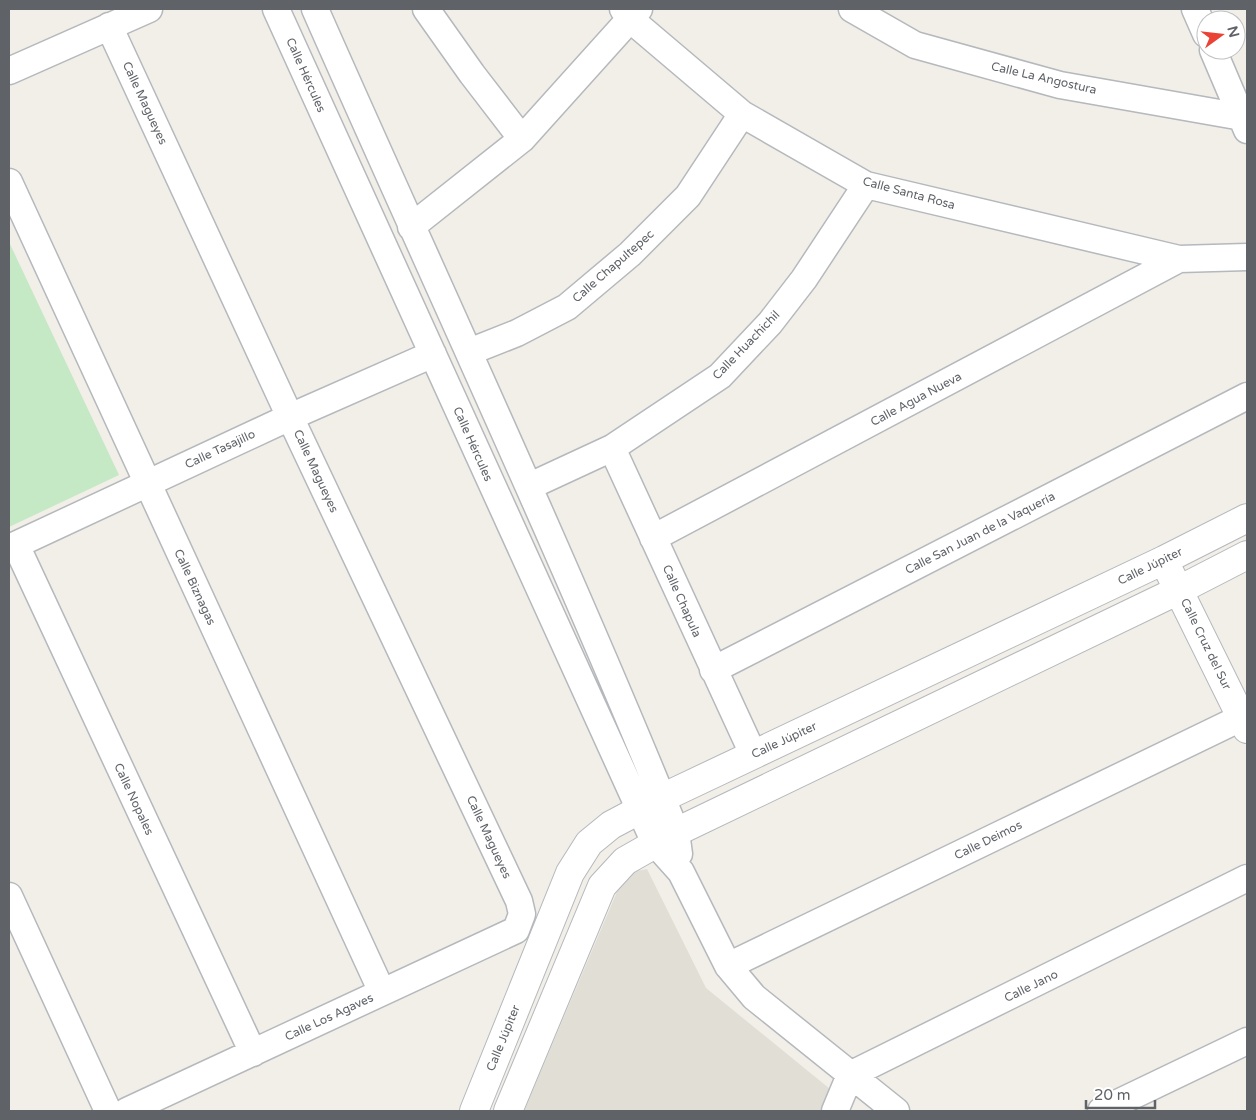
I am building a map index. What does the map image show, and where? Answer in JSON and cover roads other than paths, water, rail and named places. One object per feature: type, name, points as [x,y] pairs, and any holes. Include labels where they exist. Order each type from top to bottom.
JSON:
[{"type":"street","points":[[9,72],[149,9]]},
{"type":"street","name":"Calle Hércules","points":[[276,9],[433,354],[651,803],[681,872],[728,966],[754,997],[896,1111]]},
{"type":"street","name":"Calle Hércules","points":[[315,9],[411,227],[530,486],[651,803]]},
{"type":"street","points":[[426,9],[472,74],[522,139]]},
{"type":"street","name":"Calle La Angostura","points":[[852,9],[915,45],[1060,85],[1246,121]]},
{"type":"street","points":[[411,227],[522,139],[631,12]]},
{"type":"street","name":"Calle Santa Rosa","points":[[631,12],[742,114],[866,185],[1179,259],[1247,257]]},
{"type":"street","name":"Calle Magueyes","points":[[110,26],[290,417],[520,901],[522,914]]},
{"type":"street","points":[[1218,60],[1246,121]]},
{"type":"street","name":"Calle Chapultepec","points":[[469,352],[517,333],[567,307],[630,254],[688,196],[742,114]]},
{"type":"street","name":"Calle Biznagas","points":[[9,182],[382,992]]},
{"type":"street","name":"Calle Huachichil","points":[[530,486],[612,448],[720,376],[770,323],[866,185]]},
{"type":"street","name":"Calle Agua Nueva","points":[[653,538],[1179,259]]},
{"type":"street","name":"Calle Tasajillo","points":[[12,546],[290,417],[433,354]]},
{"type":"street","name":"Calle San Juan de la Vaquería","points":[[713,670],[1247,396]]},
{"type":"street","name":"Calle Chapula","points":[[612,448],[753,754]]},
{"type":"street","name":"Calle Júpiter","points":[[474,1111],[570,873],[589,843],[612,826],[651,803],[1164,560],[1247,518]]},
{"type":"street","name":"Calle Nopales","points":[[12,546],[253,1053]]},
{"type":"street","points":[[508,1111],[602,886],[625,861],[666,837],[1179,590],[1247,555]]},
{"type":"street","name":"Calle Cruz del Sur","points":[[1164,560],[1245,720]]},
{"type":"street","name":"Calle Deimos","points":[[728,966],[1245,720]]},
{"type":"street","name":"Calle Jano","points":[[850,1075],[1247,878]]},
{"type":"street","points":[[9,896],[108,1111]]},
{"type":"street","name":"Calle Los Agaves","points":[[127,1111],[516,930],[522,914]]},
{"type":"street","points":[[546,931],[577,945]]},
{"type":"street","points":[[1101,1111],[1247,1041]]},
{"type":"street","points":[[835,1111],[850,1075]]}]
